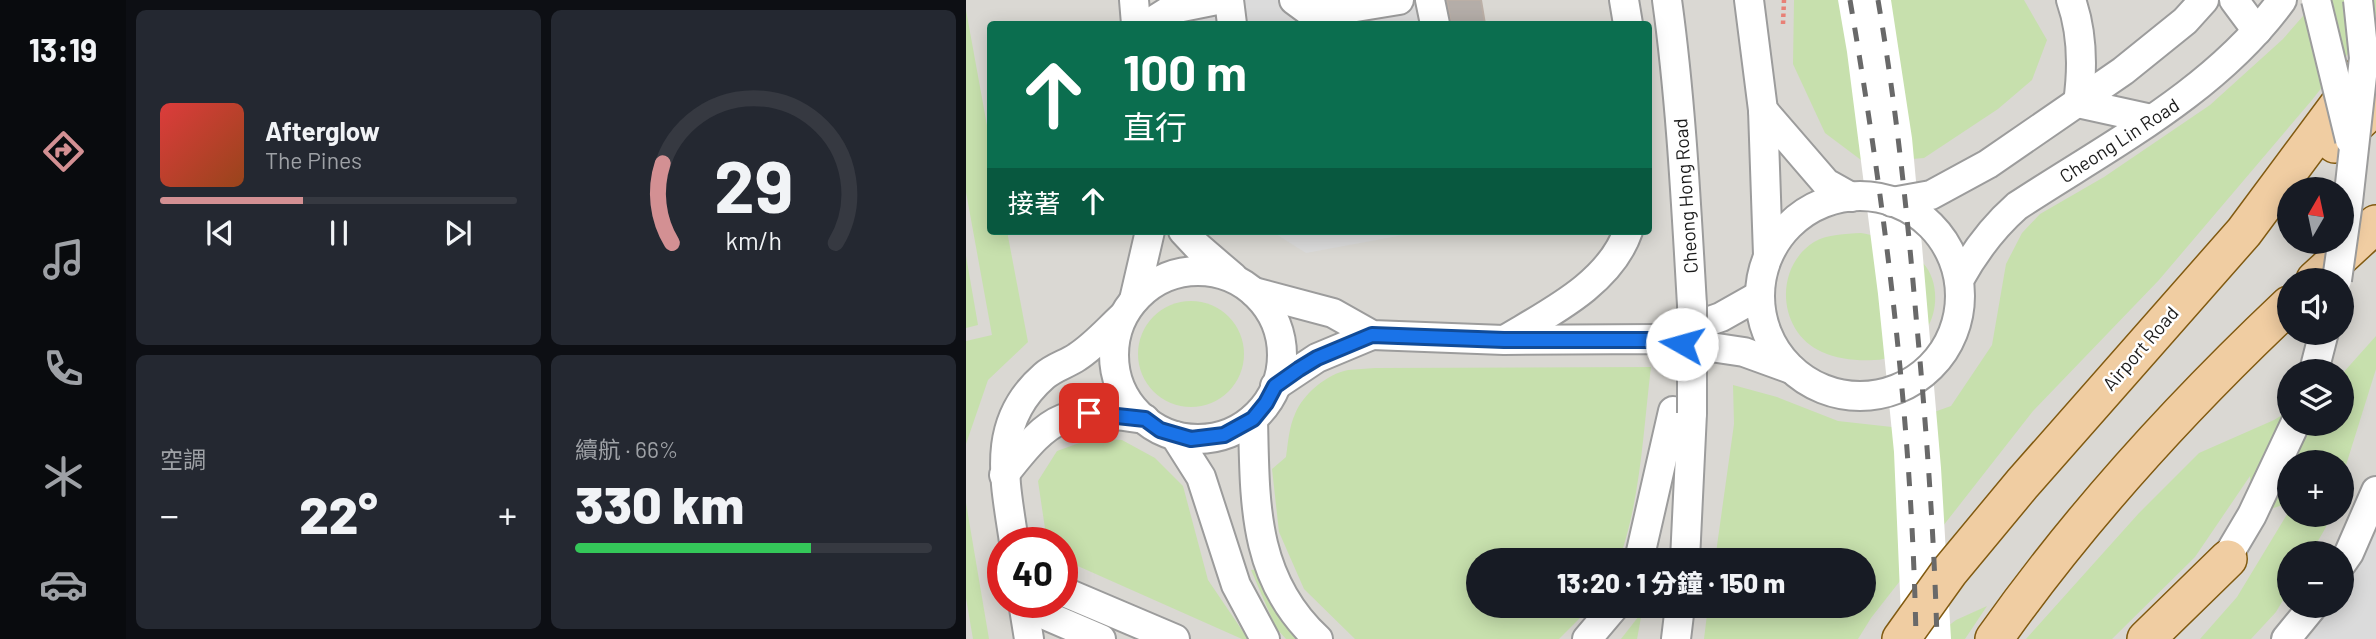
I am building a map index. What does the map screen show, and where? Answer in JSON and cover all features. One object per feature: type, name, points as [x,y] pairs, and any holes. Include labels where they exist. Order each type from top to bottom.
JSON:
[{"type":"main road","name":"Airport Road","points":[[1901,639],[1949,572],[2022,484],[2244,232],[2376,55]]},
{"type":"main road","points":[[2244,232],[2376,105]]},
{"type":"main road","points":[[2328,268],[2376,224]]},
{"type":"main road","points":[[1994,639],[2035,581],[2104,499],[2277,316]]},
{"type":"main road","points":[[2146,639],[2228,559]]},
{"type":"street","points":[[1133,0],[1136,21]]},
{"type":"street","points":[[1294,0],[1313,15],[1366,15],[1399,0]]},
{"type":"street","points":[[1430,0],[1434,21]]},
{"type":"street","points":[[1624,0],[1628,21]]},
{"type":"street","name":"Cheong Hong Road","points":[[1667,0],[1682,140],[1692,305],[1683,412]]},
{"type":"street","points":[[1749,0],[1763,110],[1768,255]]},
{"type":"street","points":[[2071,0],[2077,17],[2082,58],[2078,103]]},
{"type":"street","points":[[1892,202],[1931,195],[1988,164],[2123,71],[2185,21],[2204,0]]},
{"type":"street","points":[[2234,0],[2257,32]]},
{"type":"street","name":"Cheong Lin Road","points":[[1959,280],[1977,248],[1996,224],[2017,206],[2194,91],[2257,32],[2282,0]]},
{"type":"street","points":[[2316,0],[2353,153]]},
{"type":"street","points":[[2339,268],[2364,58],[2358,0]]},
{"type":"street","points":[[1153,21],[1172,9],[1214,7],[1229,21]]},
{"type":"street","points":[[2078,103],[2151,119]]},
{"type":"street","points":[[1763,110],[1826,183],[1851,197]]},
{"type":"street","points":[[1275,386],[1317,358],[1372,335],[1504,340],[1657,340],[1744,352],[1791,369],[1814,384],[1840,394],[1868,396],[1895,390],[1919,377],[1939,358],[1953,334],[1960,307],[1959,280],[1954,263],[1937,233],[1923,219],[1892,202],[1873,197],[1851,197],[1830,201],[1793,221],[1768,255],[1761,274],[1760,295],[1763,322],[1768,335],[1791,369]]},
{"type":"street","points":[[1149,235],[1129,308],[1114,346],[1116,374],[1127,400],[1160,430],[1191,439],[1216,437],[1239,429],[1253,419],[1266,403],[1281,370],[1281,340],[1276,322],[1246,286],[1187,235]]},
{"type":"street","points":[[1504,340],[1544,317],[1584,288],[1611,264],[1626,235]]},
{"type":"street","points":[[1012,527],[1004,475],[1006,436],[1027,392],[1046,374],[1092,346],[1154,284],[1178,273],[1219,273],[1246,286],[1333,313],[1372,335]]},
{"type":"street","points":[[1657,340],[1721,317],[1760,295]]},
{"type":"street","points":[[1643,548],[1683,412]]},
{"type":"street","points":[[1683,412],[1685,548]]},
{"type":"street","points":[[1004,475],[1033,438],[1050,424],[1063,418],[1101,413],[1145,419]]},
{"type":"street","points":[[1253,419],[1258,524],[1264,550],[1281,593],[1295,614],[1318,639]]},
{"type":"street","points":[[1175,436],[1200,477],[1236,585],[1265,639]]},
{"type":"street","points":[[2171,639],[2228,559],[2289,436]]},
{"type":"street","points":[[2354,542],[2376,491]]},
{"type":"street","points":[[1078,598],[1175,639]]},
{"type":"street","points":[[1026,618],[1029,639]]},
{"type":"street","points":[[1055,618],[1101,639]]},
{"type":"street","points":[[1587,639],[1605,618]]},
{"type":"street","points":[[1676,639],[1679,618]]},
{"type":"street","points":[[2286,639],[2303,618]]},
{"type":"path","points":[[1783,29],[1784,0]]},
{"type":"shaded area","points":[[966,0],[2376,0],[2376,639],[966,639]]},
{"type":"shaded area","points":[[1161,0],[1441,0],[1444,21],[1164,21]]},
{"type":"shaded area","points":[[1277,235],[1403,235],[1306,253]]},
{"type":"shaded area","points":[[2376,534],[2376,639],[2309,639],[2322,618],[2354,618],[2354,569]]},
{"type":"green space","points":[[1794,0],[2024,0],[2047,40],[2032,80],[1998,109],[1924,158],[1865,163],[1825,133],[1793,64]]},
{"type":"green space","points":[[2317,0],[2376,0],[2376,18],[2312,100],[2159,280],[2033,411],[1876,612],[1876,548],[1717,548],[1734,424],[1733,385],[1777,397],[1838,421],[1892,427],[1951,406],[1992,345],[2006,264],[2022,233],[2040,214],[2104,177],[2210,105],[2283,39]]},
{"type":"green space","points":[[966,10],[987,126],[987,235],[1008,235],[1028,342],[988,380],[966,444],[966,341],[992,335],[966,192]]},
{"type":"green space","points":[[1861,233],[1881,239],[1918,259],[1928,270],[1934,286],[1934,312],[1927,328],[1899,352],[1880,360],[1841,358],[1822,352],[1807,343],[1789,316],[1786,300],[1792,267],[1801,253],[1825,237]]},
{"type":"green space","points":[[966,256],[978,325],[966,328]]},
{"type":"green space","points":[[1191,301],[1211,305],[1229,316],[1240,334],[1244,354],[1240,374],[1229,392],[1211,403],[1191,407],[1171,403],[1153,392],[1142,374],[1138,354],[1142,334],[1153,316],[1171,305]]},
{"type":"green space","points":[[2376,336],[2376,369],[2351,450],[2277,450],[2277,507],[2252,515],[2250,476],[2195,557],[2112,639],[2026,639],[2139,513],[2199,453],[2277,418],[2277,436],[2354,436],[2354,361]]},
{"type":"green space","points":[[1651,367],[1637,489],[1623,548],[1466,548],[1466,618],[1580,618],[1559,639],[1355,639],[1304,589],[1279,532],[1272,469],[1286,457],[1291,424],[1310,392],[1324,380],[1340,372],[1375,368]]},
{"type":"green space","points":[[1093,438],[1122,440],[1155,458],[1183,486],[1208,580],[1248,639],[1242,639],[1078,566],[1078,527],[1045,527],[1038,481],[1057,451]]},
{"type":"green space","points":[[966,503],[989,639],[973,639],[966,598]]},
{"type":"green space","points":[[2279,527],[2326,527],[2318,541],[2277,541],[2277,610],[2251,639],[2200,639],[2237,597]]},
{"type":"green space","points":[[1259,569],[1286,626],[1300,639],[1286,639],[1276,628],[1251,570]]},
{"type":"green space","points":[[1987,606],[1965,639],[1931,639],[1956,620]]},
{"type":"green space","points":[[1637,618],[1641,618],[1637,639],[1621,639]]},
{"type":"green space","points":[[1707,618],[1871,618],[1858,639],[1704,639]]},
{"type":"pier","points":[[1838,0],[1891,0],[1912,138],[1941,468],[1951,639],[1902,639],[1894,452],[1878,294]]},
{"type":"building","points":[[1447,0],[1481,0],[1484,21],[1450,21]]},
{"type":"railway","points":[[1850,0],[1875,159],[1895,318],[1909,479],[1916,639]]},
{"type":"railway","points":[[1878,0],[1896,118],[1913,276],[1929,478],[1937,639]]},
{"type":"route","points":[[1089,413],[1145,419],[1160,430],[1191,439],[1224,435],[1253,419],[1275,386],[1299,369],[1317,358],[1372,335],[1504,340],[1657,340],[1682,344]]}]
